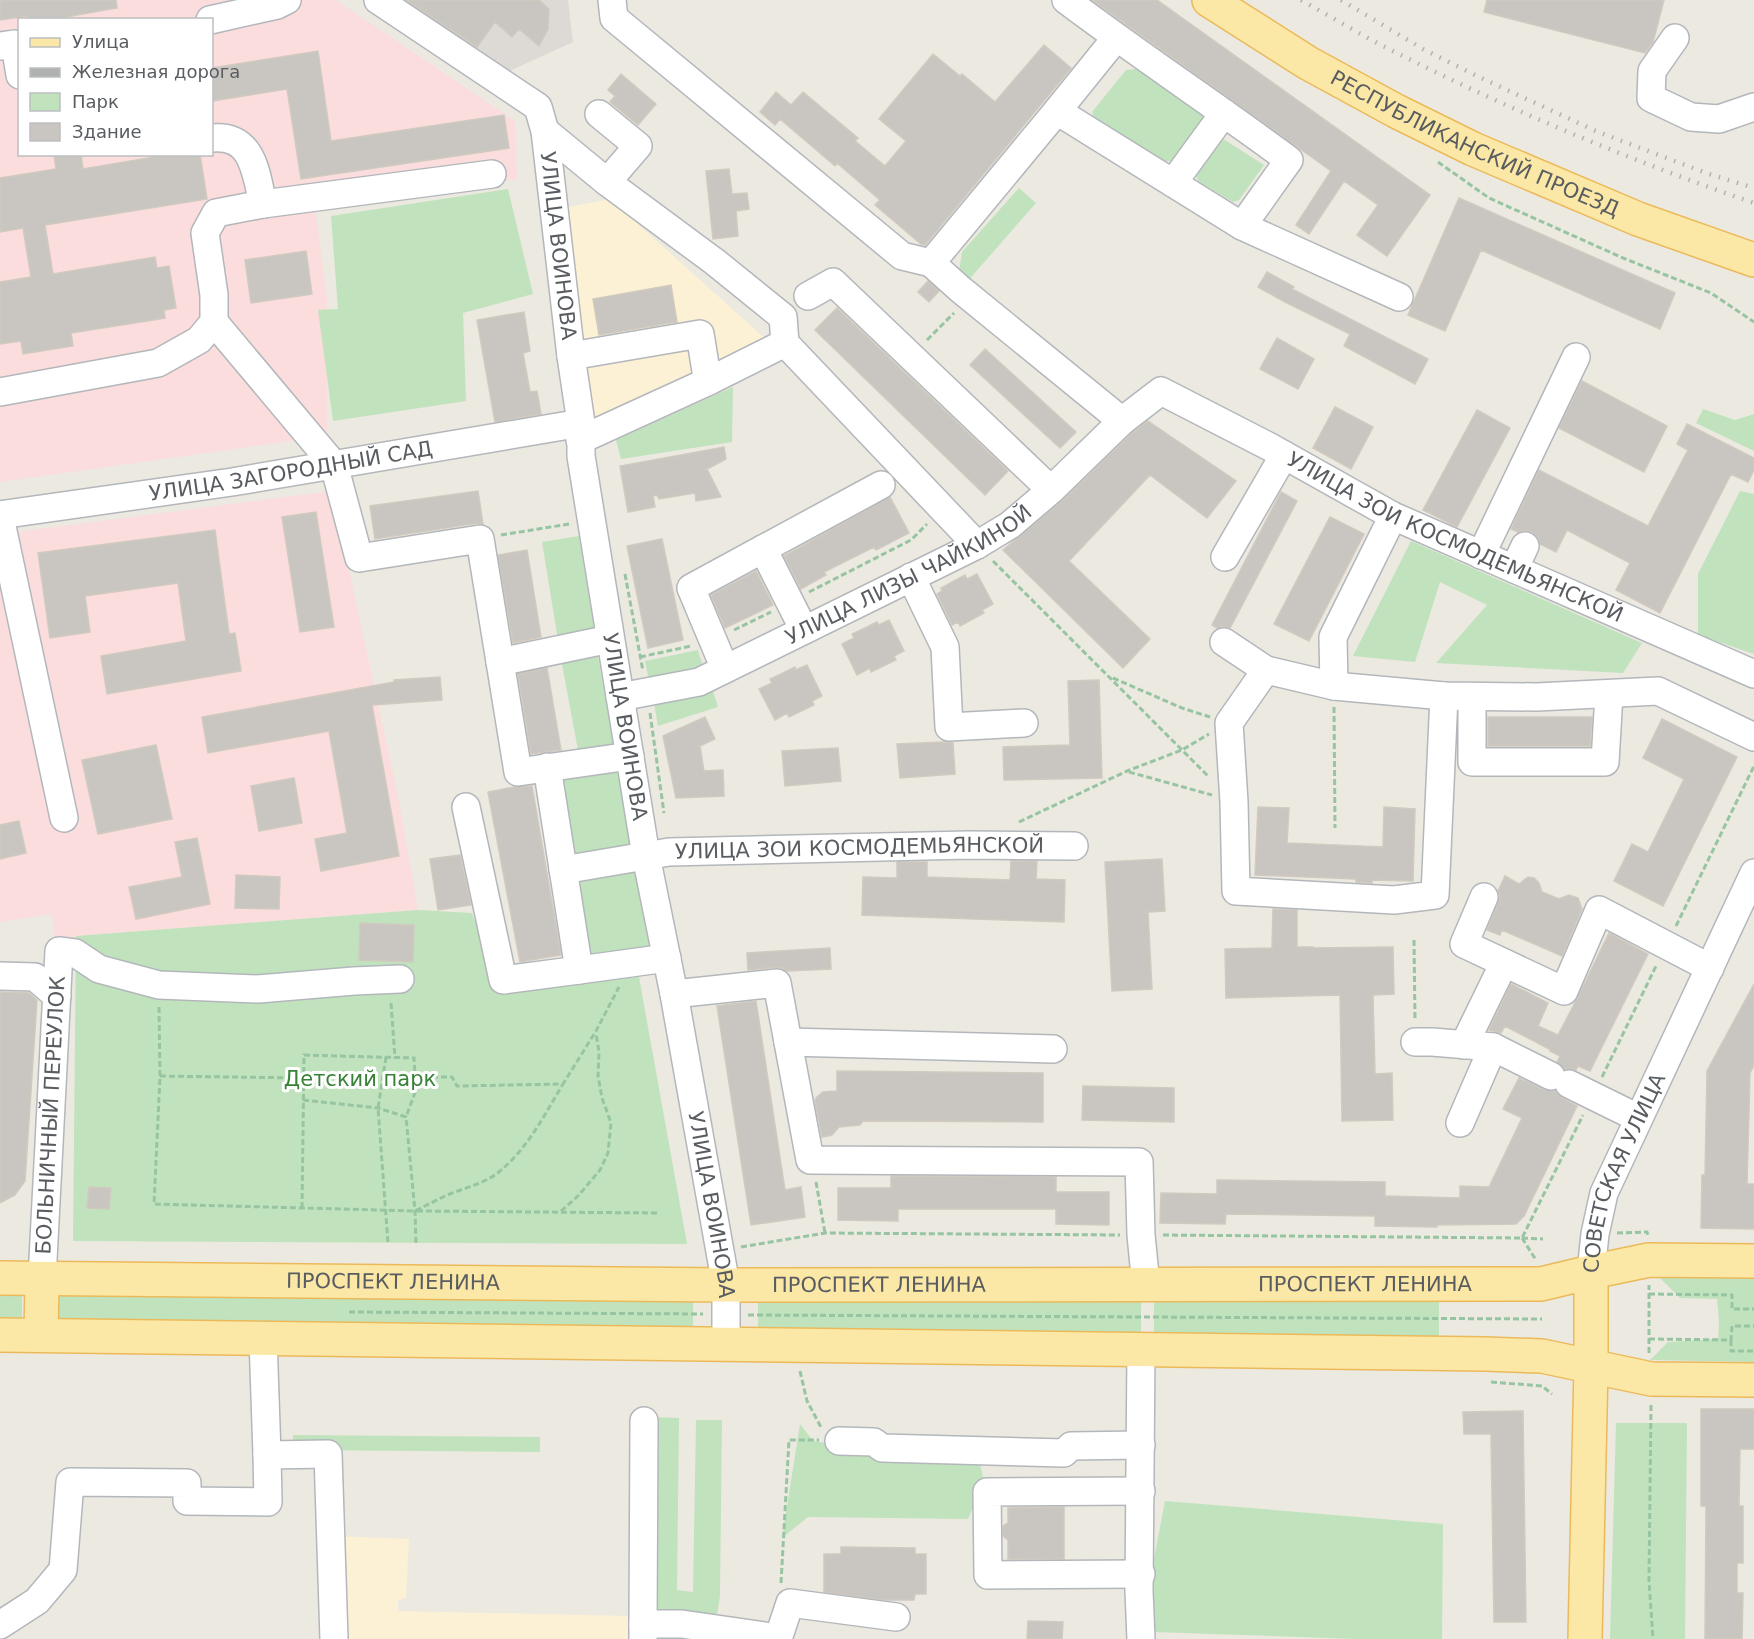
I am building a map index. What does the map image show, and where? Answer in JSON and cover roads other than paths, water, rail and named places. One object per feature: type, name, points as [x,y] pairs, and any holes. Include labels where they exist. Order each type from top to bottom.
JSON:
[{"type":"main road","name":"РЕСПУБЛИКАНСКИЙ ПРОЕЗД","points":[[1209,0],[1308,63],[1396,111],[1473,149],[1638,219],[1754,260]]},
{"type":"main road","name":"ПРОСПЕКТ ЛЕНИНА","points":[[0,1335],[263,1338],[726,1315],[1146,1301],[1541,1284],[1649,1260],[1754,1262]]},
{"type":"main road","name":"СОВЕТСКАЯ УЛИЦА","points":[[1585,1639],[1592,1367],[1591,1272]]},
{"type":"main road","name":"ПРОСПЕКТ ЛЕНИНА","points":[[0,1278],[726,1315],[1141,1349],[1508,1354],[1542,1356],[1651,1379],[1754,1380]]},
{"type":"main road","points":[[41,1335],[42,1279]]},
{"type":"street","points":[[213,19],[277,5],[287,0]]},
{"type":"street","points":[[378,0],[541,119],[607,182],[715,262],[783,317],[785,343],[977,545]]},
{"type":"street","points":[[612,0],[614,18],[893,249],[902,256],[931,263],[1122,420]]},
{"type":"street","points":[[1066,0],[1116,38],[1290,160],[1242,226]]},
{"type":"street","points":[[931,263],[1116,38]]},
{"type":"street","points":[[1675,38],[1652,71],[1651,98],[1691,117],[1710,119],[1719,119],[1754,107]]},
{"type":"street","points":[[0,46],[15,44],[18,63]]},
{"type":"street","points":[[1057,111],[1242,226],[1399,297]]},
{"type":"street","points":[[1173,183],[1224,112]]},
{"type":"street","points":[[599,114],[638,146],[607,182]]},
{"type":"street","name":"УЛИЦА ВОИНОВА","points":[[541,119],[581,431],[581,456],[646,856],[674,994],[719,1250],[726,1315]]},
{"type":"street","points":[[213,138],[224,136],[242,145],[252,160],[263,204]]},
{"type":"street","points":[[0,392],[158,363],[199,340],[214,322],[214,295],[205,233],[216,213],[263,204],[492,174]]},
{"type":"street","points":[[808,296],[833,282],[1051,490]]},
{"type":"street","points":[[214,322],[334,465],[359,558],[480,539],[518,772],[630,756]]},
{"type":"street","points":[[571,356],[700,334],[705,371],[709,381]]},
{"type":"street","name":"УЛИЦА ЗАГОРОДНЫЙ САД","points":[[0,516],[334,465],[581,431],[709,381],[785,343]]},
{"type":"street","points":[[1481,555],[1576,357]]},
{"type":"street","name":"УЛИЦА ЛИЗЫ ЧАЙКИНОЙ","points":[[620,696],[699,682],[977,545],[1010,525],[1051,490],[1122,420],[1161,391]]},
{"type":"street","name":"УЛИЦА ЗОИ КОСМОДЕМЬЯНСКОЙ","points":[[1161,391],[1284,455],[1393,516],[1481,555],[1519,558],[1754,674]]},
{"type":"street","points":[[1225,557],[1284,455]]},
{"type":"street","points":[[725,669],[691,588],[881,484]]},
{"type":"street","points":[[0,516],[64,818]]},
{"type":"street","points":[[1334,686],[1333,637],[1393,516]]},
{"type":"street","points":[[763,549],[804,630]]},
{"type":"street","points":[[911,577],[945,647],[950,727],[1024,723]]},
{"type":"street","points":[[500,663],[610,639]]},
{"type":"street","points":[[1224,642],[1266,670],[1334,686],[1472,697],[1537,697],[1658,691],[1754,736]]},
{"type":"street","points":[[1266,670],[1229,723],[1236,891],[1394,900],[1435,895],[1444,696]]},
{"type":"street","points":[[1472,697],[1472,762],[1605,762],[1609,694]]},
{"type":"street","points":[[547,767],[579,970]]},
{"type":"street","points":[[466,807],[503,980],[667,958]]},
{"type":"street","name":"УЛИЦА ЗОИ КОСМОДЕМЬЯНСКОЙ","points":[[563,870],[681,851],[968,845],[1074,846]]},
{"type":"street","name":"СОВЕТСКАЯ УЛИЦА","points":[[1591,1272],[1595,1234],[1604,1193],[1754,873]]},
{"type":"street","points":[[1484,897],[1464,944],[1564,991],[1599,910],[1710,968]]},
{"type":"street","name":"БОЛЬНИЧНЫЙ ПЕРЕУЛОК","points":[[42,1279],[59,951],[75,953],[99,969],[159,985],[258,989],[394,980]]},
{"type":"street","points":[[1464,1045],[1504,963]]},
{"type":"street","points":[[0,976],[34,977],[57,996]]},
{"type":"street","points":[[674,994],[777,983],[810,1160],[1140,1162],[1141,1235],[1146,1301]]},
{"type":"street","points":[[788,1042],[1053,1049]]},
{"type":"street","points":[[1415,1042],[1493,1047],[1638,1118]]},
{"type":"street","points":[[1460,1123],[1493,1047]]},
{"type":"street","points":[[0,1626],[37,1601],[63,1570],[70,1482],[187,1483],[187,1501],[268,1502],[263,1338]]},
{"type":"street","points":[[1141,1349],[1141,1574],[1139,1591],[1141,1639]]},
{"type":"street","points":[[644,1420],[643,1632],[682,1624],[778,1638],[790,1603],[896,1617]]},
{"type":"street","points":[[834,1441],[874,1442],[882,1448],[1064,1453],[1071,1446],[1141,1445]]},
{"type":"street","points":[[267,1455],[328,1454],[334,1639]]},
{"type":"street","points":[[1141,1491],[987,1492],[988,1575],[1141,1574]]},
{"type":"railway","points":[[1301,0],[1385,47],[1528,115],[1663,170],[1754,203]]},
{"type":"railway","points":[[1341,0],[1423,49],[1598,132],[1709,174],[1754,188]]},
{"type":"park label","name":"Детский парк","points":[[360,1079]]}]
